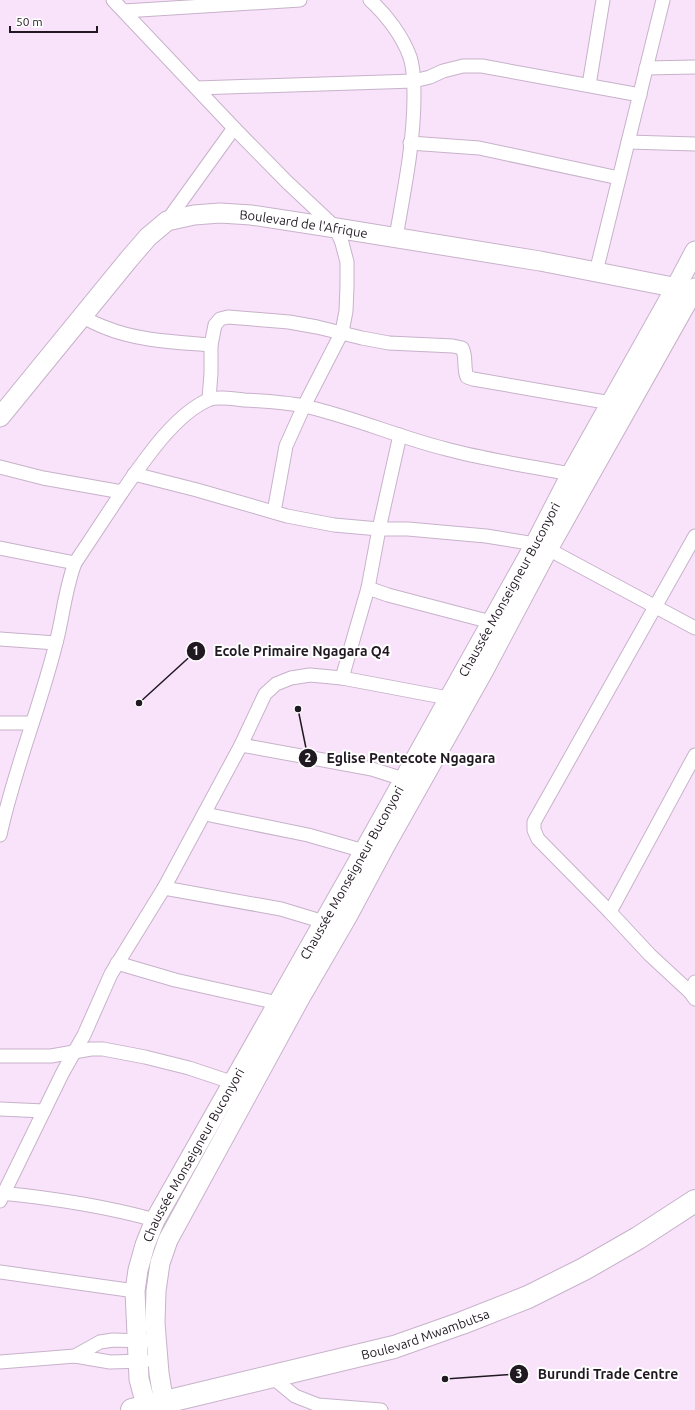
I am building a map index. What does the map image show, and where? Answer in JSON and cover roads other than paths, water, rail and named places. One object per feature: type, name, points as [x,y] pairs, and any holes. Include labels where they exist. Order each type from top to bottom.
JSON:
[{"type":"highway","name":"Boulevard Mwambutsa","points":[[151,1408],[394,1347],[462,1323],[528,1297],[584,1269],[638,1238],[695,1201]]},
{"type":"street","points":[[113,0],[234,128],[287,182],[336,228],[347,262],[346,311],[342,332],[304,406],[286,446],[274,512]]},
{"type":"street","points":[[124,11],[300,0]]},
{"type":"street","points":[[370,0],[386,16],[401,40],[410,57],[414,81],[414,118],[396,238]]},
{"type":"street","points":[[589,85],[603,0]]},
{"type":"street","points":[[596,272],[663,0]]},
{"type":"street","points":[[197,88],[414,81],[463,66],[482,66],[640,95]]},
{"type":"street","points":[[646,68],[695,67]]},
{"type":"street","points":[[167,221],[234,128]]},
{"type":"street","points":[[628,142],[695,144]]},
{"type":"street","points":[[410,143],[479,148],[619,178]]},
{"type":"street","name":"Boulevard de l'Afrique","points":[[0,418],[129,258],[148,237],[167,221],[194,215],[220,213],[251,215],[540,261],[690,289]]},
{"type":"street","name":"Chaussée Monseigneur Buconyori","points":[[151,1408],[139,1379],[135,1291],[138,1270],[145,1245],[155,1220],[364,851],[491,622],[542,546],[690,289],[695,251]]},
{"type":"street","name":"Chaussée Monseigneur Buconyori","points":[[151,1408],[157,1351],[155,1323],[156,1291],[160,1263],[178,1219],[296,1004],[347,917],[421,781],[484,670],[542,546],[571,474],[610,403],[690,289]]},
{"type":"street","points":[[82,317],[105,328],[137,337],[172,342],[211,345]]},
{"type":"street","points":[[209,399],[211,345],[215,325],[220,319],[228,317],[289,322],[342,332],[362,338],[389,342],[453,346],[462,348],[465,353],[465,372],[467,377],[610,403]]},
{"type":"street","points":[[0,835],[4,801],[27,742],[56,643],[70,576],[75,563],[134,474],[165,434],[195,408],[209,399],[272,402],[304,406],[444,449],[481,458],[571,474]]},
{"type":"street","points":[[342,678],[368,588],[379,529],[400,435]]},
{"type":"street","points":[[0,467],[43,478],[122,492]]},
{"type":"street","points":[[134,474],[197,490],[287,516],[334,525],[379,529],[408,529],[486,536],[542,546],[695,628]]},
{"type":"street","points":[[693,991],[650,955],[538,839],[534,830],[534,822],[695,536]]},
{"type":"street","points":[[0,548],[75,563]]},
{"type":"street","points":[[368,588],[388,595],[491,622]]},
{"type":"street","points":[[0,640],[56,643]]},
{"type":"street","points":[[155,1220],[72,1202],[1,1195],[84,1034],[117,963],[164,888],[205,814],[241,745],[265,694],[276,684],[291,678],[310,675],[342,678],[448,698]]},
{"type":"street","points":[[0,723],[32,723]]},
{"type":"street","points":[[241,745],[372,769],[404,779]]},
{"type":"street","points":[[610,912],[695,755]]},
{"type":"street","points":[[205,814],[308,835],[364,851]]},
{"type":"street","points":[[164,888],[281,909],[324,922]]},
{"type":"street","points":[[117,963],[175,980],[278,1004]]},
{"type":"street","points":[[0,1056],[52,1056],[75,1051],[103,1049],[190,1068],[233,1082],[250,1090]]},
{"type":"street","points":[[0,1109],[44,1111]]},
{"type":"street","points":[[0,1272],[135,1291]]},
{"type":"street","points":[[75,1356],[100,1342],[113,1340],[137,1341],[157,1351]]},
{"type":"street","points":[[0,1362],[75,1356],[110,1362],[138,1362],[157,1351]]},
{"type":"street","points":[[272,1377],[295,1396],[318,1405],[381,1410]]},
{"type":"place","name":"Ecole Primaire Ngagara Q4","points":[[139,703]]},
{"type":"place","name":"Eglise Pentecote Ngagara","points":[[298,709]]},
{"type":"place","name":"Burundi Trade Centre","points":[[445,1379]]}]
